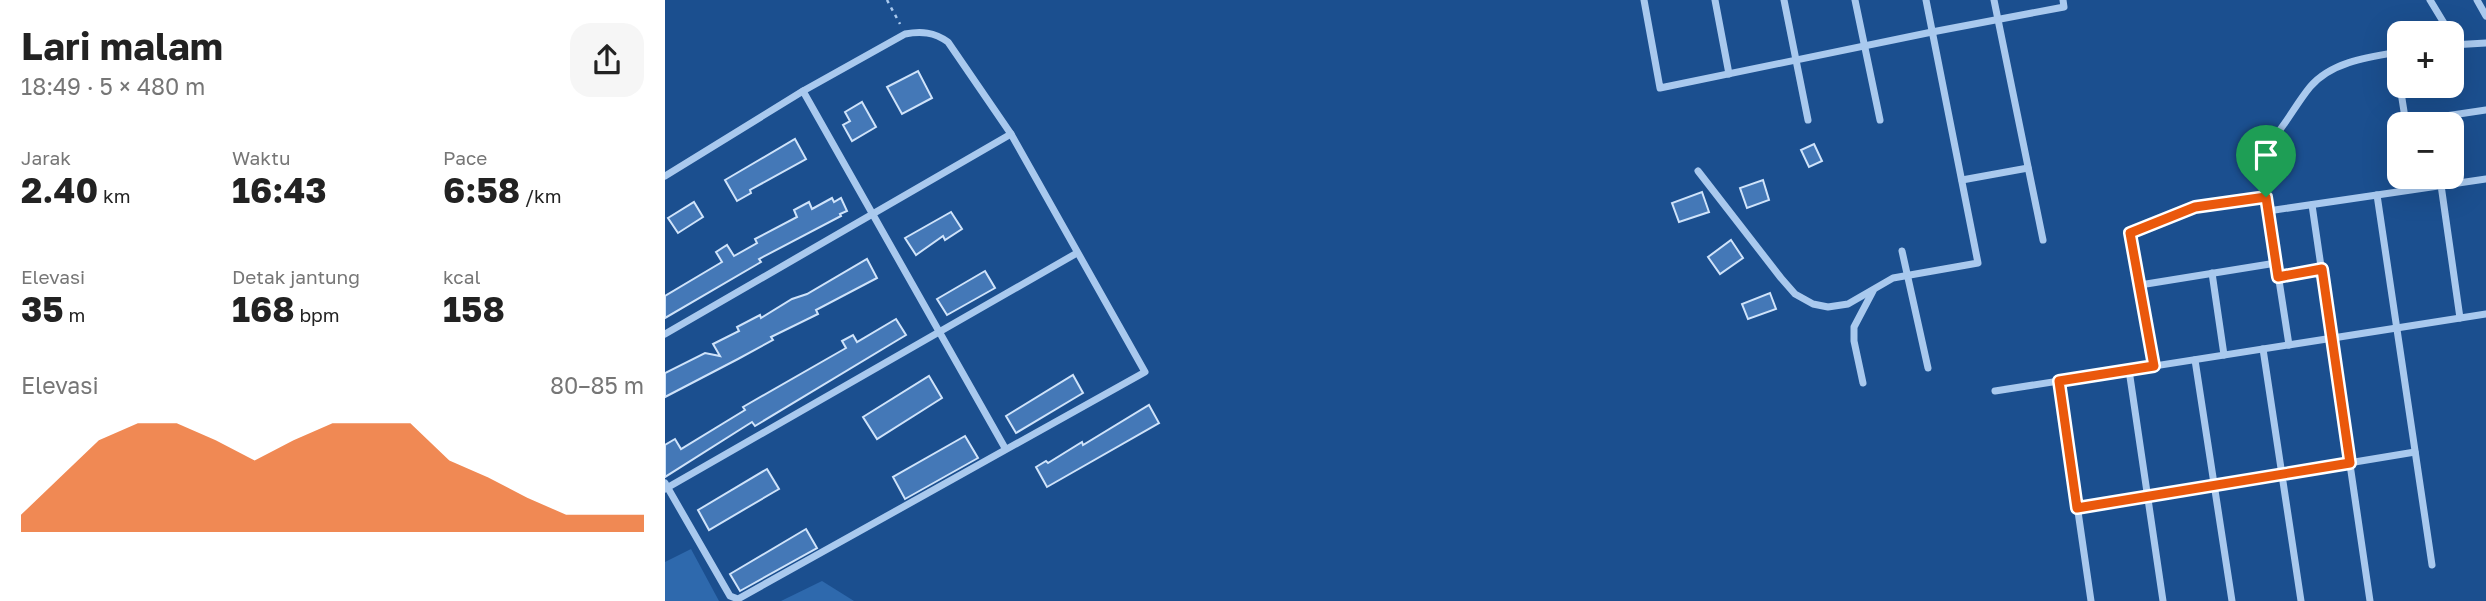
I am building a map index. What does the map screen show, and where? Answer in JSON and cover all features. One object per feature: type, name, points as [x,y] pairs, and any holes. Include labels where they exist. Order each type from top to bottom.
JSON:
[{"type":"street","points":[[1644,0],[1660,88],[2064,7],[2063,0]]},
{"type":"street","points":[[1715,0],[1730,74]]},
{"type":"street","points":[[1784,0],[1808,120]]},
{"type":"street","points":[[1855,0],[1880,120]]},
{"type":"street","points":[[1698,171],[1795,294],[1813,304],[1828,307],[1848,304],[1893,278],[1978,263],[1926,0]]},
{"type":"street","points":[[1994,0],[2043,240]]},
{"type":"street","points":[[2430,0],[2443,21]]},
{"type":"street","points":[[2477,0],[2486,16]]},
{"type":"street","points":[[665,176],[905,34],[932,33],[948,41],[1011,134],[1145,372],[738,599],[730,596],[666,487],[1077,253]]},
{"type":"street","points":[[2464,44],[2486,43]]},
{"type":"street","points":[[2289,345],[2259,151],[2280,131],[2310,87],[2326,72],[2364,58],[2387,54]]},
{"type":"street","points":[[803,92],[1005,448]]},
{"type":"street","points":[[2464,114],[2486,110]]},
{"type":"street","points":[[665,334],[1011,134]]},
{"type":"street","points":[[1962,180],[2028,167]]},
{"type":"street","points":[[2464,181],[2486,178]]},
{"type":"street","points":[[2268,211],[2415,189]]},
{"type":"street","points":[[2442,189],[2460,318]]},
{"type":"street","points":[[2377,195],[2432,565]]},
{"type":"street","points":[[2154,366],[2130,233],[2195,207],[2266,197]]},
{"type":"street","points":[[2312,205],[2370,601]]},
{"type":"street","points":[[1902,251],[1928,368]]},
{"type":"street","points":[[2140,285],[2276,263]]},
{"type":"street","points":[[2278,277],[2322,269]]},
{"type":"street","points":[[2212,273],[2224,355]]},
{"type":"street","points":[[1863,383],[1854,341],[1854,327],[1875,287]]},
{"type":"street","points":[[1995,391],[2486,314]]},
{"type":"street","points":[[2263,349],[2301,601]]},
{"type":"street","points":[[2195,360],[2232,601]]},
{"type":"street","points":[[2129,370],[2163,601]]},
{"type":"street","points":[[2059,381],[2091,601]]},
{"type":"street","points":[[2077,508],[2415,452]]},
{"type":"path","points":[[887,0],[905,34]]},
{"type":"shaded area","points":[[691,549],[719,601],[665,601],[665,562]]},
{"type":"shaded area","points":[[822,581],[854,601],[781,601]]},
{"type":"building","points":[[918,71],[932,98],[902,114],[887,87]]},
{"type":"building","points":[[862,102],[876,127],[852,141],[843,125],[850,121],[845,112]]},
{"type":"building","points":[[795,139],[806,159],[750,190],[751,193],[737,201],[725,180]]},
{"type":"building","points":[[1814,144],[1822,161],[1809,167],[1801,150]]},
{"type":"building","points":[[1763,180],[1769,200],[1747,208],[1740,188]]},
{"type":"building","points":[[1702,192],[1709,212],[1679,222],[1672,203]]},
{"type":"building","points":[[832,198],[834,202],[841,198],[847,211],[840,214],[841,216],[759,259],[761,262],[665,318],[665,296],[722,262],[716,252],[727,245],[734,256],[757,243],[755,239],[797,217],[794,210],[809,202],[812,209]]},
{"type":"building","points":[[694,202],[703,217],[678,233],[668,218]]},
{"type":"building","points":[[951,212],[962,229],[945,240],[943,236],[916,255],[905,238]]},
{"type":"building","points":[[1731,240],[1743,258],[1720,274],[1708,257]]},
{"type":"building","points":[[867,259],[877,278],[816,310],[818,314],[771,337],[773,340],[665,397],[665,373],[705,353],[720,356],[713,344],[739,331],[737,327],[807,294]]},
{"type":"building","points":[[985,271],[995,288],[947,315],[937,299]]},
{"type":"building","points":[[1770,293],[1776,309],[1748,319],[1742,304]]},
{"type":"building","points":[[896,319],[906,335],[755,426],[752,422],[665,477],[665,445],[675,439],[681,449],[745,410],[743,407],[846,348],[842,341],[853,335],[857,342]]},
{"type":"building","points":[[1073,375],[1083,393],[1016,433],[1006,416]]},
{"type":"building","points":[[929,376],[942,398],[877,439],[863,417]]},
{"type":"building","points":[[1149,405],[1159,423],[1047,487],[1036,467],[1046,461],[1048,463],[1082,442],[1083,445]]},
{"type":"building","points":[[965,436],[978,458],[905,499],[893,477]]},
{"type":"building","points":[[767,469],[779,489],[709,530],[698,510]]},
{"type":"building","points":[[806,529],[817,548],[740,591],[730,574]]},
{"type":"route","points":[[2266,197],[2278,277],[2322,269],[2350,463],[2077,508],[2059,381],[2154,366],[2130,233],[2195,207],[2266,197]]}]
